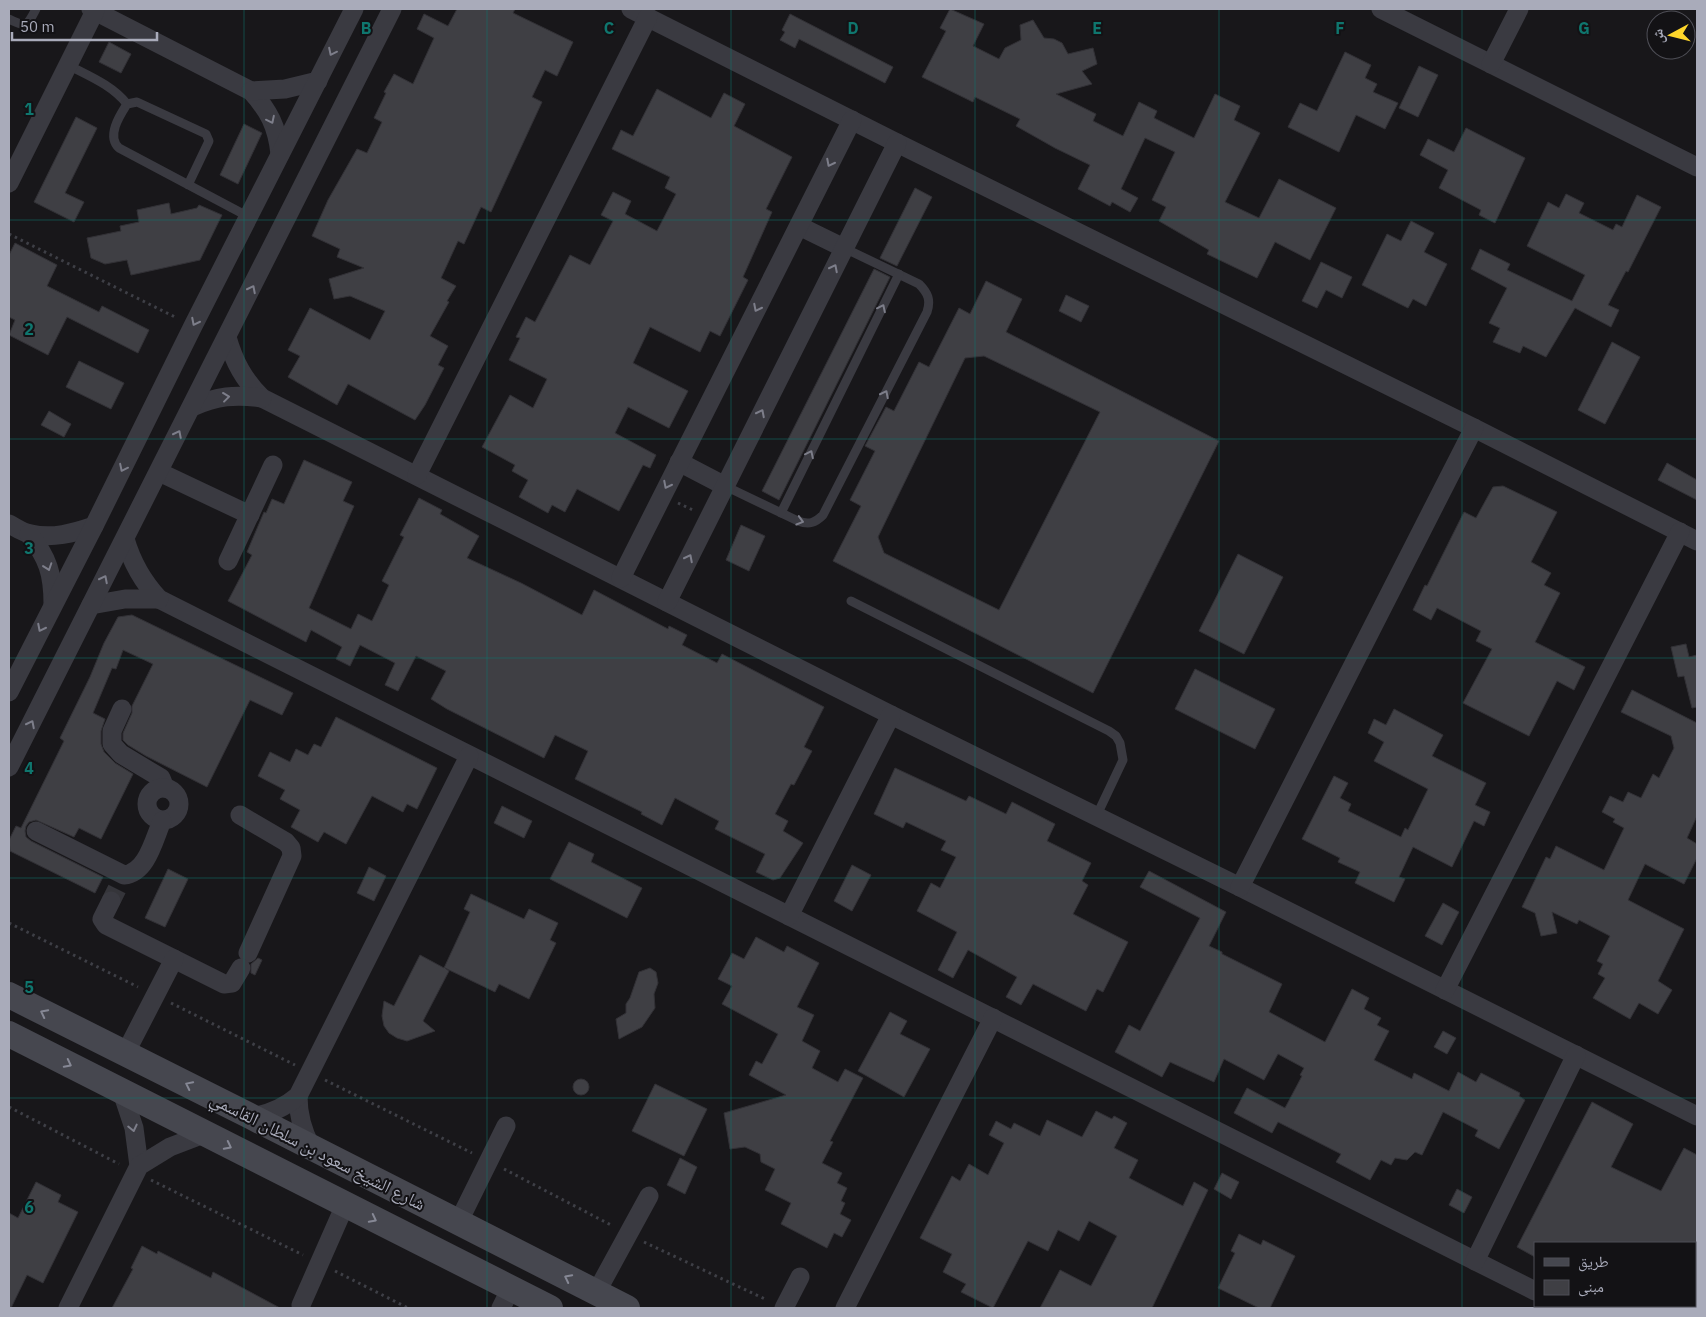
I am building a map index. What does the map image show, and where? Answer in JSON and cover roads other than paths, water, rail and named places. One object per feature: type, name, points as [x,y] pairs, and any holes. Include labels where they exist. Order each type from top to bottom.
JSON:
[{"type":"main road","name":"شارع الشيخ سعود بن سلطان القاسمي","points":[[9,995],[252,1116],[627,1308]]},
{"type":"main road","name":"شارع الشيخ سعود بن سلطان القاسمي","points":[[9,1034],[345,1206],[506,1298],[550,1308]]},
{"type":"street","points":[[9,692],[354,9]]},
{"type":"street","points":[[9,767],[392,9]]},
{"type":"street","points":[[631,9],[1474,428],[1697,541]]},
{"type":"street","points":[[1381,9],[1697,167]]},
{"type":"street","points":[[1491,64],[1519,9]]},
{"type":"street","points":[[9,182],[68,65],[93,10],[251,91],[263,104],[272,119],[278,136],[280,154]]},
{"type":"street","points":[[417,475],[648,17]]},
{"type":"street","points":[[251,91],[285,89],[318,81]]},
{"type":"street","points":[[620,578],[852,120]]},
{"type":"street","points":[[667,602],[897,142]]},
{"type":"street","points":[[798,226],[844,248]]},
{"type":"street","points":[[227,337],[232,354],[240,370],[262,398]]},
{"type":"street","points":[[192,407],[208,400],[226,396],[244,395],[262,398],[891,715],[1697,1116]]},
{"type":"street","points":[[1240,887],[1474,428]]},
{"type":"street","points":[[679,462],[725,486]]},
{"type":"street","points":[[228,561],[273,466]]},
{"type":"street","points":[[159,472],[250,515]]},
{"type":"street","points":[[9,524],[29,534],[41,549],[49,566],[53,585],[53,604]]},
{"type":"street","points":[[29,534],[62,535],[94,526]]},
{"type":"street","points":[[1445,990],[1680,532]]},
{"type":"street","points":[[125,539],[137,572],[147,587],[159,599],[1534,1290]]},
{"type":"street","points":[[91,605],[125,599],[159,599]]},
{"type":"street","points":[[122,709],[112,730],[112,744],[121,754],[162,778],[165,788],[176,794],[180,806],[174,817],[162,821],[142,865],[130,874],[118,888],[102,919],[104,923],[227,985],[234,981],[292,856],[291,848],[286,842],[240,815]]},
{"type":"street","points":[[789,916],[891,715]]},
{"type":"street","points":[[252,1116],[277,1110],[298,1096],[469,756]]},
{"type":"street","points":[[36,830],[118,888]]},
{"type":"street","points":[[125,1054],[174,959]]},
{"type":"street","points":[[845,1308],[993,1018]]},
{"type":"street","points":[[1475,1261],[1576,1055]]},
{"type":"street","points":[[122,1092],[134,1128],[138,1170]]},
{"type":"street","points":[[298,1096],[300,1123],[312,1147]]},
{"type":"street","points":[[458,1223],[506,1126]]},
{"type":"street","points":[[68,1308],[138,1170],[170,1147],[204,1134]]},
{"type":"street","points":[[596,1293],[649,1196]]},
{"type":"street","points":[[301,1305],[345,1206]]},
{"type":"street","points":[[777,1305],[800,1276]]},
{"type":"lane","points":[[9,19],[25,25],[30,21],[36,9]]},
{"type":"lane","points":[[68,65],[115,91],[127,104]]},
{"type":"lane","points":[[188,185],[209,141],[206,134],[137,102],[127,104],[114,130],[113,135],[116,144],[188,185],[249,217]]},
{"type":"lane","points":[[725,486],[805,524],[818,520],[823,515],[927,312],[929,297],[919,284],[844,248]]},
{"type":"lane","points":[[780,513],[899,274]]},
{"type":"lane","points":[[851,601],[1116,736],[1120,744],[1123,760],[1096,817]]},
{"type":"tunnel","points":[[111,901],[117,889]]}]
